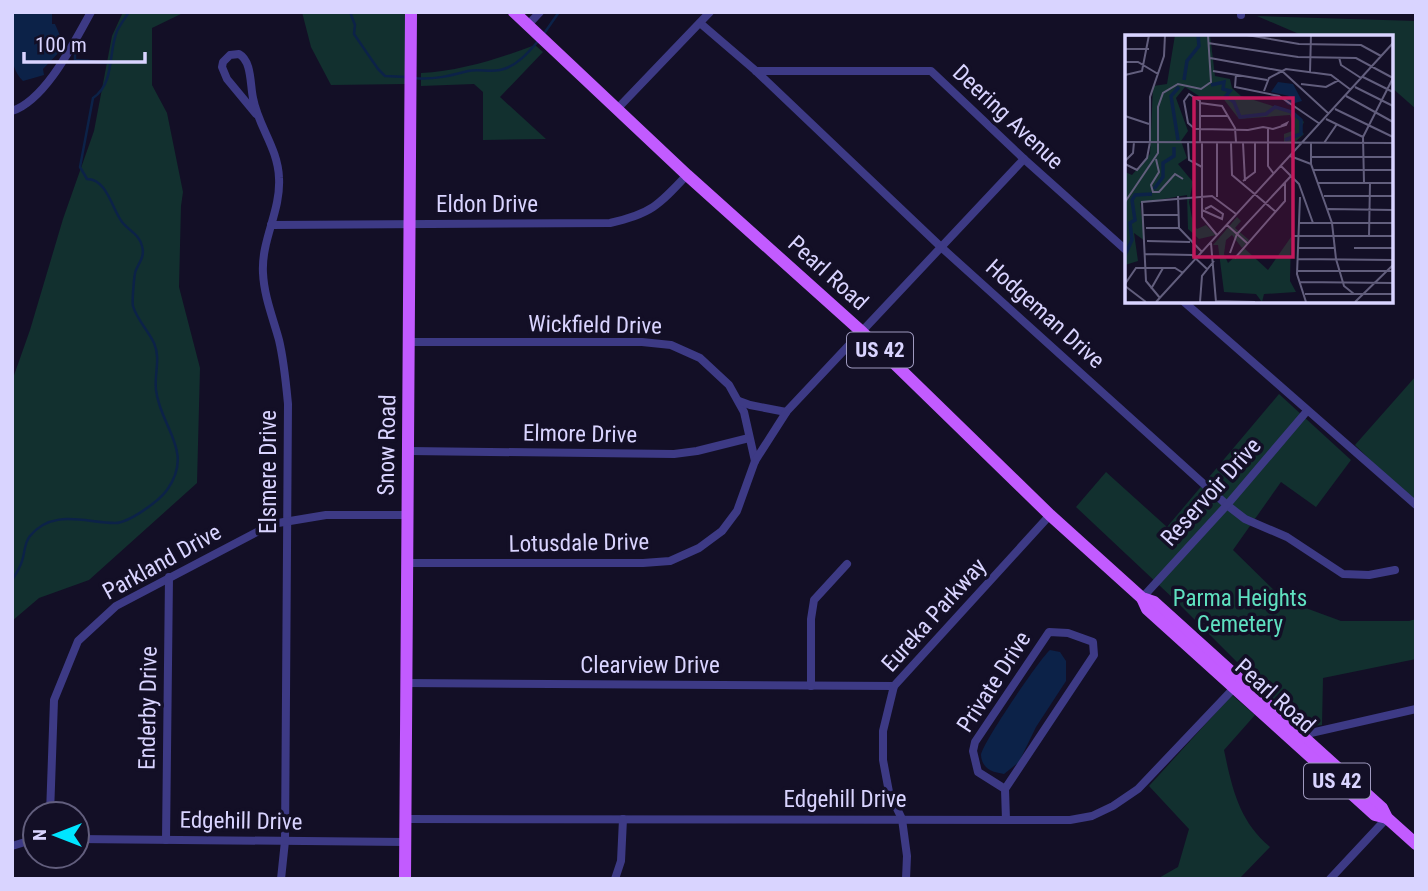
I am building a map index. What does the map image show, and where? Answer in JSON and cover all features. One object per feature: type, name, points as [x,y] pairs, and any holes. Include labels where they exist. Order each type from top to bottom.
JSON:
[{"type":"main road","name":"Snow Road","points":[[405,879],[411,12]]},
{"type":"main road","name":"Pearl Road","points":[[514,12],[687,175],[862,332],[1050,515],[1142,598],[1154,602],[1302,734],[1382,808],[1387,818],[1416,844]]},
{"type":"main road","name":"Pearl Road","points":[[1142,598],[1147,610],[1375,815],[1387,818]]},
{"type":"street","points":[[12,111],[29,103],[37,94],[67,54],[91,12]]},
{"type":"street","points":[[536,35],[540,12]]},
{"type":"street","points":[[618,108],[710,12]]},
{"type":"street","name":"Hodgeman Drive","points":[[700,23],[756,71],[941,247],[1227,505],[1245,519],[1287,537],[1343,574],[1369,575],[1395,569]]},
{"type":"street","name":"Elsmere Drive","points":[[256,114],[247,62],[239,54],[230,55],[223,62],[224,73],[256,114],[270,139],[278,165],[279,193],[264,248],[263,274],[286,386],[285,841],[281,879]]},
{"type":"street","name":"Deering Avenue","points":[[756,71],[931,71],[1125,249]]},
{"type":"street","name":"Lotusdale Drive","points":[[406,563],[643,563],[670,561],[699,548],[722,531],[737,511],[755,461],[786,412],[1024,159]]},
{"type":"street","name":"Eldon Drive","points":[[271,225],[610,223],[634,218],[660,204],[687,175]]},
{"type":"street","points":[[1185,303],[1416,505]]},
{"type":"street","name":"Wickfield Drive","points":[[409,342],[642,342],[671,345],[700,358],[729,385],[744,412],[755,461]]},
{"type":"street","points":[[739,401],[786,412]]},
{"type":"street","name":"Reservoir Drive","points":[[1142,598],[1227,505],[1307,411]]},
{"type":"street","name":"Elmore Drive","points":[[409,452],[674,454],[698,452],[749,438]]},
{"type":"street","name":"Parkland Drive","points":[[50,800],[54,700],[78,641],[116,606],[272,524],[326,515],[406,515]]},
{"type":"street","name":"Eureka Parkway","points":[[906,879],[907,856],[902,818],[889,792],[883,760],[883,731],[894,686],[1050,515]]},
{"type":"street","points":[[811,686],[811,619],[814,600],[848,564]]},
{"type":"street","name":"Enderby Drive","points":[[166,840],[169,577]]},
{"type":"street","name":"Private Drive","points":[[1049,632],[1068,633],[1093,642],[1094,655],[1005,789],[978,772],[973,751],[975,742],[1049,632]]},
{"type":"street","name":"Clearview Drive","points":[[406,683],[894,686]]},
{"type":"street","name":"Edgehill Drive","points":[[405,819],[1070,820],[1092,816],[1138,789],[1234,688]]},
{"type":"street","points":[[1302,734],[1416,709]]},
{"type":"street","points":[[1005,789],[1006,820]]},
{"type":"street","points":[[615,879],[621,861],[623,818]]},
{"type":"street","points":[[1330,879],[1387,818]]},
{"type":"street","name":"Edgehill Drive","points":[[91,838],[405,842]]},
{"type":"green space","points":[[123,12],[185,12],[152,28],[152,85],[167,113],[183,192],[179,287],[200,368],[197,483],[89,580],[39,598],[12,621],[12,381],[94,131],[112,36]]},
{"type":"green space","points":[[302,12],[406,12],[406,84],[331,85],[311,47]]},
{"type":"green space","points":[[1257,16],[1416,21],[1416,109],[1393,89],[1393,35],[1301,35]]},
{"type":"green space","points":[[535,45],[543,52],[500,97],[546,139],[483,140],[483,92],[474,84],[421,86],[421,73],[479,64]]},
{"type":"green space","points":[[1416,376],[1416,505],[1355,445]]},
{"type":"green space","name":"Parma Heights Cemetery","points":[[1279,394],[1351,460],[1316,507],[1281,482],[1233,550],[1284,600],[1341,621],[1416,619],[1416,659],[1323,678],[1322,725],[1302,727],[1176,601],[1076,507],[1106,472],[1167,527]]},
{"type":"green space","points":[[1232,695],[1255,715],[1224,750],[1230,778],[1244,815],[1259,837],[1270,847],[1239,879],[1157,879],[1178,867],[1189,829],[1149,786]]},
{"type":"water","points":[[12,12],[52,12],[52,24],[55,24],[61,38],[62,49],[43,69],[44,75],[23,81],[14,67],[11,49]]},
{"type":"water","points":[[1050,650],[1060,652],[1066,661],[1066,681],[1036,727],[1019,762],[1004,774],[992,771],[982,760],[984,748],[1012,701]]},
{"type":"waterway","points":[[12,580],[21,564],[28,539],[39,527],[49,522],[70,519],[115,523],[128,519],[163,495],[175,476],[178,463],[174,439],[156,390],[156,349],[133,306],[136,270],[143,250],[141,242],[122,222],[100,184],[87,179],[80,167],[93,98],[105,84],[114,40],[129,12]]},
{"type":"waterway","points":[[350,12],[355,25],[354,34],[378,69],[385,76],[407,77]]},
{"type":"waterway","points":[[543,35],[559,12]]},
{"type":"waterway","points":[[414,78],[434,78],[472,70],[496,71],[506,68],[522,58],[539,40]]},
{"type":"waterway","points":[[75,48],[75,60],[111,63]]}]
